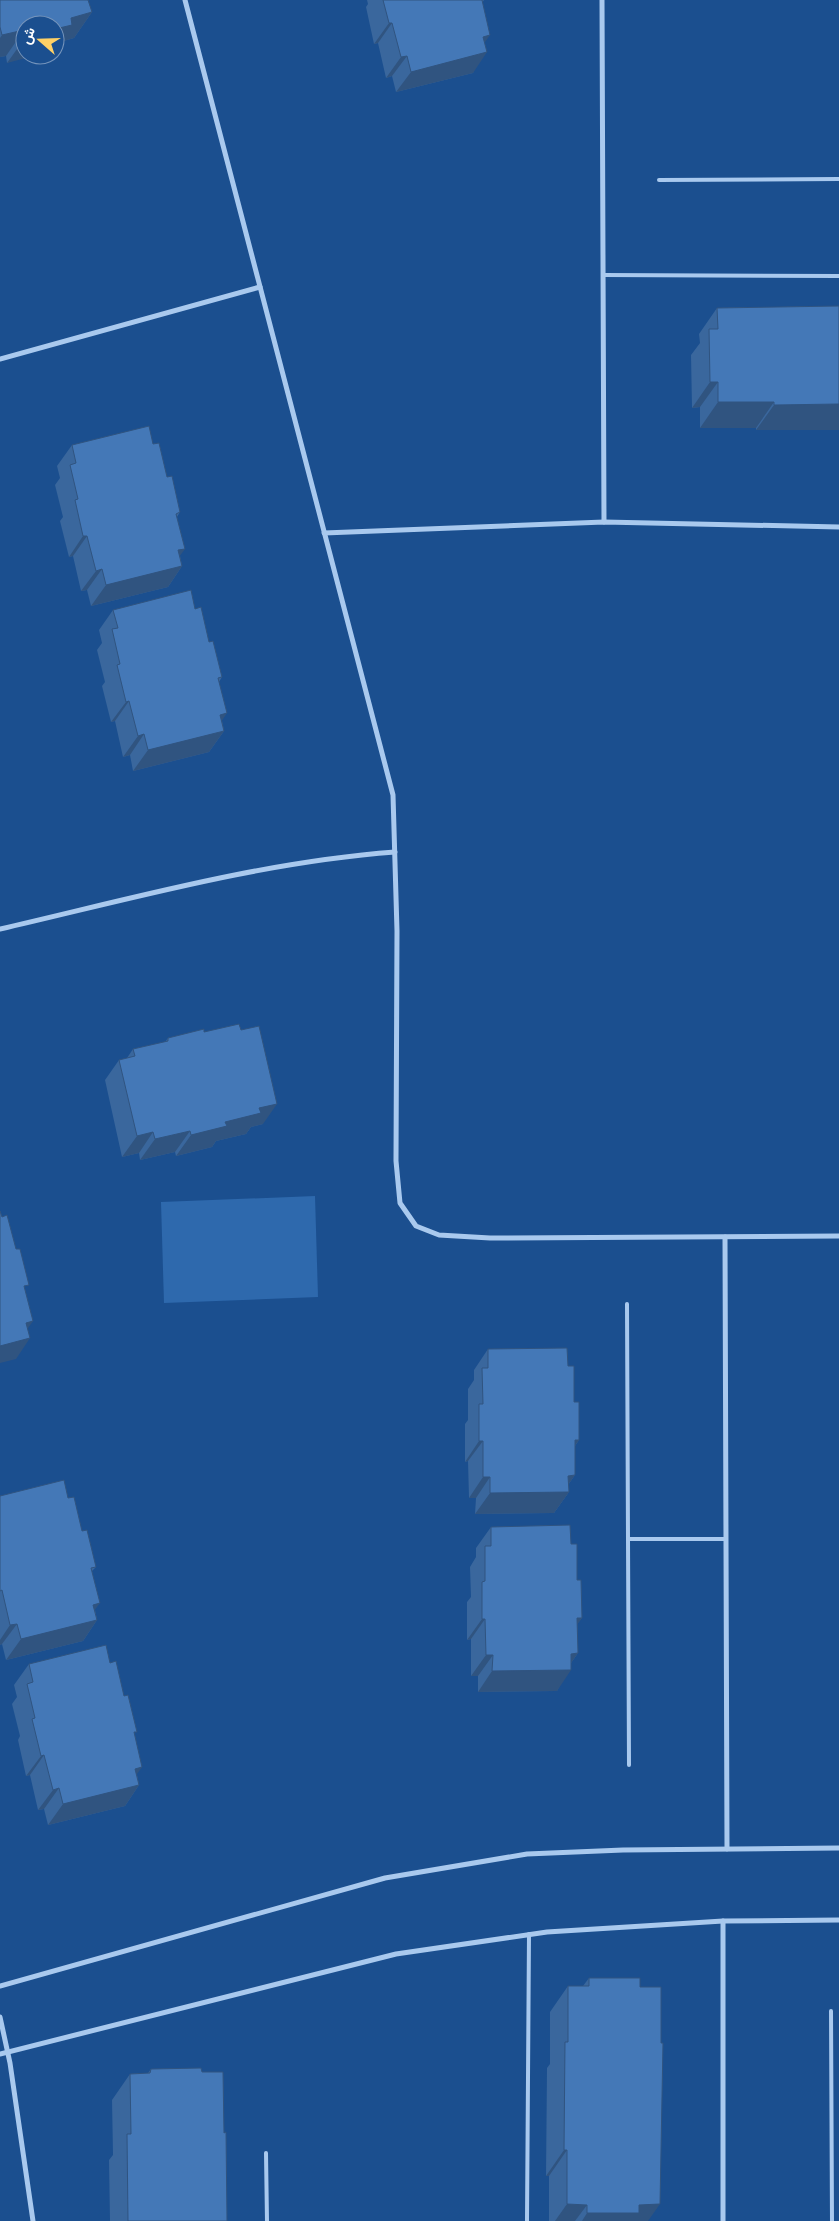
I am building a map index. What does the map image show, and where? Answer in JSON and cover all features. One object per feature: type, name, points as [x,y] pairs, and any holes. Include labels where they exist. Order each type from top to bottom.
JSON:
[{"type":"street","points":[[185,0],[393,794],[397,931],[396,1160],[400,1204],[416,1226],[440,1235],[490,1238],[839,1236]]},
{"type":"street","points":[[602,0],[604,522]]},
{"type":"street","points":[[0,360],[260,287]]},
{"type":"street","points":[[324,533],[604,522],[839,527]]},
{"type":"street","points":[[0,929],[263,870],[344,856],[395,852]]},
{"type":"street","points":[[725,1237],[727,1849]]},
{"type":"street","points":[[0,1986],[385,1878],[527,1854],[623,1850],[839,1848]]},
{"type":"street","points":[[0,2054],[396,1954],[529,1934],[723,1921],[839,1920]]},
{"type":"street","points":[[723,1921],[724,2221]]},
{"type":"street","points":[[0,2017],[8,2052],[33,2221]]},
{"type":"lane","points":[[659,180],[839,179]]},
{"type":"lane","points":[[603,275],[839,276]]},
{"type":"lane","points":[[627,1304],[629,1765]]},
{"type":"lane","points":[[628,1539],[726,1539]]},
{"type":"lane","points":[[527,2221],[529,1934]]},
{"type":"lane","points":[[831,2011],[832,2221]]},
{"type":"lane","points":[[266,2153],[267,2221]]},
{"type":"shaded area","points":[[315,1196],[318,1297],[164,1303],[161,1202]]},
{"type":"building","points":[[0,0],[88,0],[92,12],[71,18],[72,25],[65,27],[65,15],[15,15],[15,32],[2,35],[0,27]]},
{"type":"building","points":[[383,0],[482,0],[490,35],[483,37],[487,52],[411,72],[407,56],[401,57],[392,23],[389,23]]},
{"type":"building","points":[[839,306],[839,404],[774,405],[774,402],[718,402],[718,382],[710,382],[709,329],[718,329],[717,308]]},
{"type":"building","points":[[149,426],[153,444],[159,443],[167,477],[172,476],[180,512],[176,514],[185,549],[178,550],[182,566],[106,585],[102,569],[96,571],[87,536],[83,536],[75,500],[78,499],[70,465],[76,463],[72,445]]},
{"type":"building","points":[[191,590],[195,609],[201,607],[209,642],[213,641],[222,677],[218,678],[227,713],[220,715],[224,731],[148,750],[144,734],[138,736],[129,701],[126,702],[117,665],[120,664],[112,629],[118,628],[113,610]]},
{"type":"building","points":[[239,1024],[241,1030],[259,1026],[277,1104],[259,1108],[261,1113],[225,1122],[227,1126],[191,1135],[190,1131],[155,1139],[153,1132],[137,1136],[119,1060],[135,1056],[133,1049],[168,1041],[168,1038],[204,1029],[204,1032]]},
{"type":"building","points":[[0,1211],[2,1217],[7,1215],[16,1249],[20,1249],[29,1285],[24,1286],[33,1321],[26,1323],[30,1338],[0,1346]]},
{"type":"building","points":[[567,1348],[568,1366],[574,1366],[574,1402],[579,1402],[579,1440],[575,1440],[575,1475],[568,1476],[569,1492],[490,1493],[490,1477],[483,1477],[483,1441],[479,1441],[479,1404],[483,1404],[482,1368],[488,1368],[488,1349]]},
{"type":"building","points":[[64,1480],[68,1498],[74,1497],[82,1531],[87,1530],[96,1567],[91,1568],[100,1603],[93,1605],[97,1620],[21,1639],[17,1624],[10,1625],[2,1590],[0,1591],[0,1496]]},
{"type":"building","points":[[570,1525],[571,1544],[577,1544],[577,1580],[581,1580],[582,1618],[577,1618],[578,1653],[571,1654],[571,1670],[492,1671],[493,1655],[486,1655],[485,1619],[482,1619],[482,1582],[485,1581],[485,1546],[491,1546],[491,1527]]},
{"type":"building","points":[[106,1645],[110,1663],[116,1661],[124,1696],[128,1695],[137,1732],[134,1732],[142,1767],[135,1769],[139,1785],[63,1804],[59,1788],[53,1790],[44,1755],[41,1756],[32,1719],[35,1718],[27,1684],[33,1682],[29,1664]]},
{"type":"building","points":[[589,1978],[640,1978],[640,1987],[661,1987],[661,2043],[663,2043],[660,2204],[639,2205],[639,2213],[587,2213],[587,2205],[567,2204],[567,2150],[564,2150],[565,2042],[568,2042],[568,1986],[589,1986]]},
{"type":"building","points":[[201,2068],[202,2072],[223,2072],[227,2221],[128,2221],[127,2134],[131,2134],[130,2074],[150,2073],[151,2069]]}]
